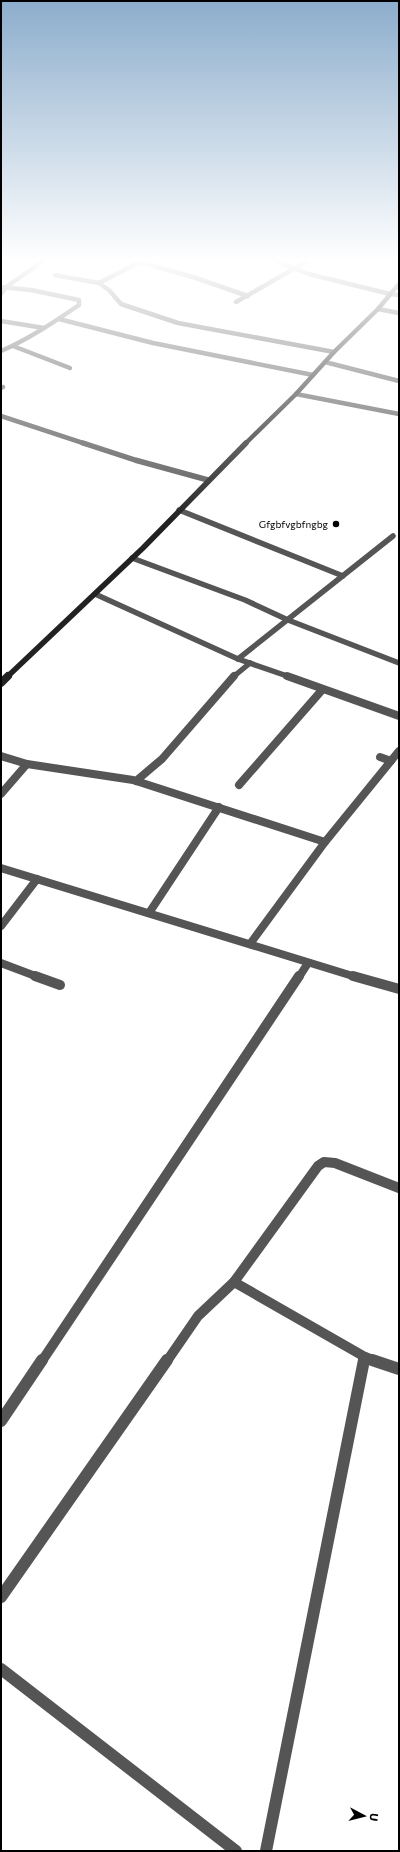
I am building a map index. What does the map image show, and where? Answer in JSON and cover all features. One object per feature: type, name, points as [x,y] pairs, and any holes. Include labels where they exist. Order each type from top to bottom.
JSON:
[{"type":"main road","points":[[1,684],[132,558],[208,480],[296,394],[339,347]]},
{"type":"street","points":[[17,347],[70,368]]},
{"type":"street","points":[[170,347],[313,375]]},
{"type":"street","points":[[309,347],[334,352]]},
{"type":"street","points":[[325,362],[399,381]]},
{"type":"street","points":[[296,394],[399,414]]},
{"type":"street","points":[[1,416],[135,460],[208,480]]},
{"type":"street","points":[[179,510],[343,576]]},
{"type":"street","points":[[238,659],[393,536]]},
{"type":"street","points":[[132,558],[245,600],[288,620],[399,663]]},
{"type":"street","points":[[95,594],[238,659],[399,716]]},
{"type":"street","points":[[136,781],[162,759],[232,678],[250,663]]},
{"type":"street","points":[[239,784],[322,690]]},
{"type":"street","points":[[250,944],[326,842],[399,751]]},
{"type":"street","points":[[1,756],[27,764],[136,781],[326,842]]},
{"type":"street","points":[[380,757],[391,761]]},
{"type":"street","points":[[1,794],[27,764]]},
{"type":"street","points":[[149,913],[219,807]]},
{"type":"street","points":[[1,868],[308,963],[399,988]]},
{"type":"street","points":[[1,926],[37,879]]},
{"type":"street","points":[[1,963],[60,985]]},
{"type":"street","points":[[1,1421],[308,963]]},
{"type":"street","points":[[1,1597],[198,1316],[234,1282],[318,1166],[324,1162],[335,1163],[399,1188]]},
{"type":"street","points":[[234,1282],[364,1357],[399,1369]]},
{"type":"street","points":[[266,1851],[364,1357]]},
{"type":"street","points":[[1,1669],[236,1851]]},
{"type":"place","name":"Gfgbfvgbfngbg","points":[[336,524]]}]
